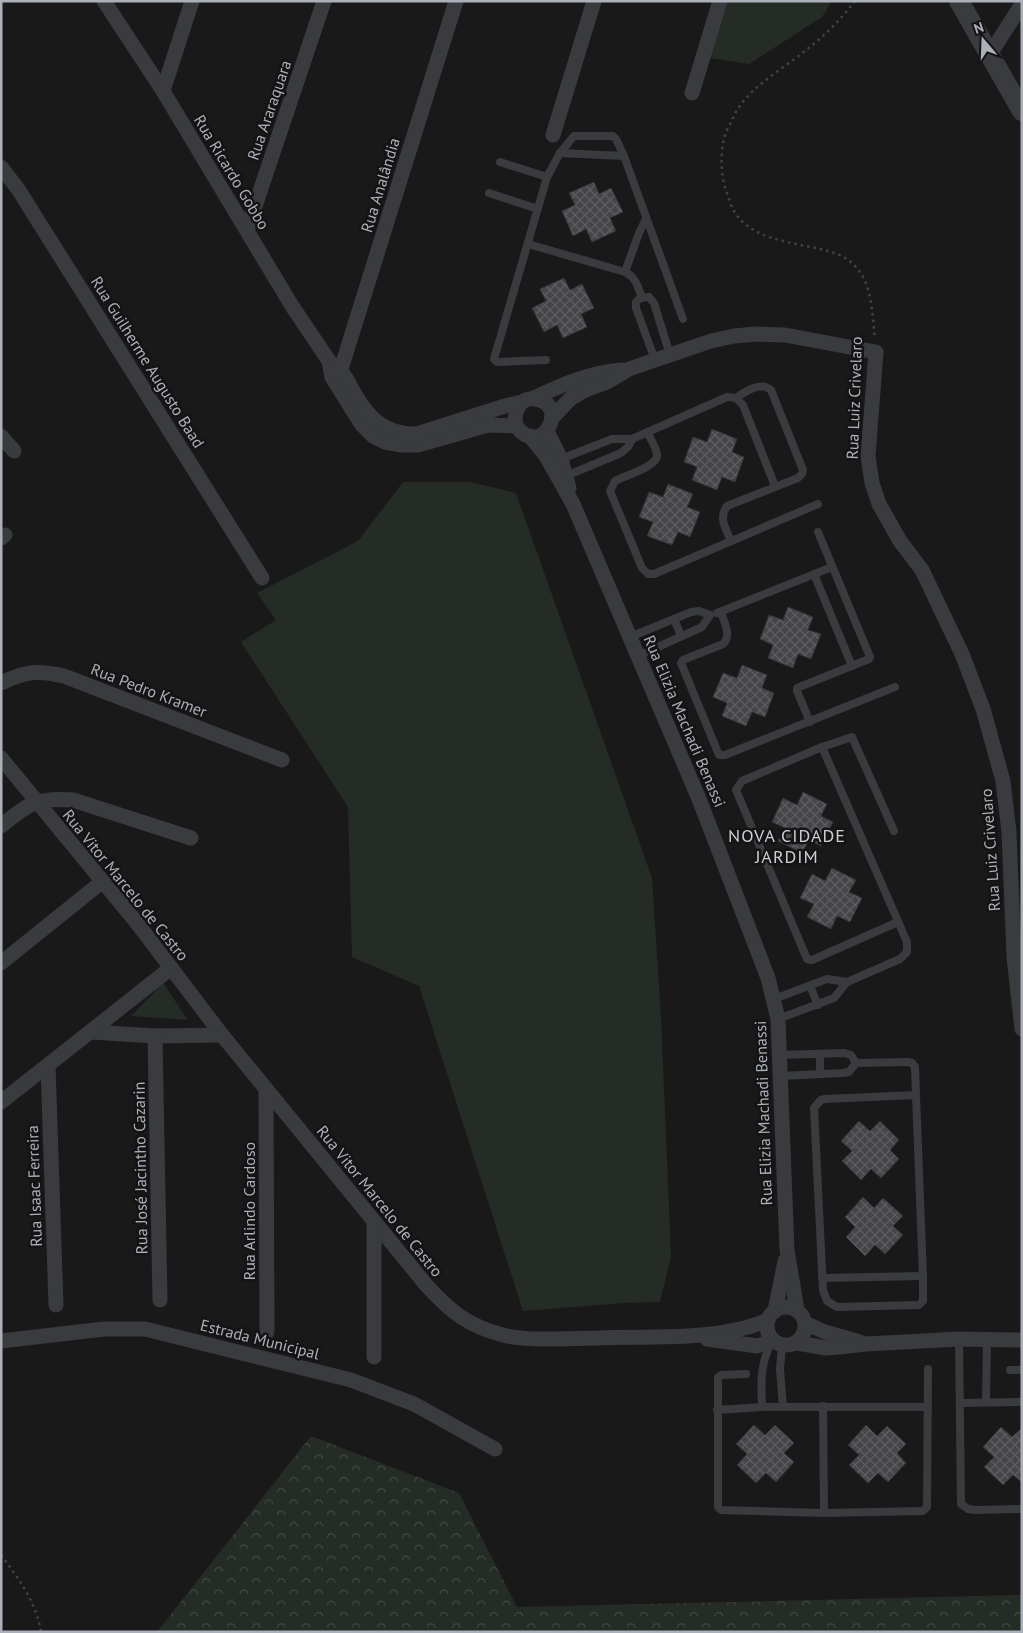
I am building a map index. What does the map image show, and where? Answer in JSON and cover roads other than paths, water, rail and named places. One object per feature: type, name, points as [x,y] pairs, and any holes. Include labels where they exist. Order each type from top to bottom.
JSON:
[{"type":"street","name":"Rua Ricardo Gobbo","points":[[104,1],[163,91],[292,306],[334,369],[362,425],[373,436],[384,442],[403,440]]},
{"type":"street","points":[[163,91],[192,1]]},
{"type":"street","name":"Rua Araraquara","points":[[247,230],[324,1]]},
{"type":"street","name":"Rua Analândia","points":[[334,369],[456,1]]},
{"type":"street","points":[[554,135],[594,1]]},
{"type":"street","points":[[692,93],[720,1]]},
{"type":"street","points":[[959,1],[1022,111]]},
{"type":"street","points":[[990,54],[1022,4]]},
{"type":"street","name":"Rua Guilherme Augusto Baad","points":[[1,166],[23,197],[262,578]]},
{"type":"street","name":"Rua Luiz Crivelaro","points":[[670,355],[711,341],[757,334],[785,335],[876,352],[868,456],[872,483],[880,504],[900,540],[922,570],[962,654],[983,709],[1002,781],[1009,832],[1014,957],[1022,1029]]},
{"type":"street","points":[[550,424],[551,410],[541,400],[528,400],[515,413],[516,426],[524,434],[530,436],[542,434],[550,424],[570,399],[583,390],[607,382],[629,369],[670,355]]},
{"type":"street","points":[[403,440],[528,400],[604,371],[629,369]]},
{"type":"street","name":"Rua Elizia Machadi Benassi","points":[[550,424],[573,504]]},
{"type":"street","points":[[403,440],[418,445],[488,425],[516,426]]},
{"type":"street","points":[[1,436],[14,451]]},
{"type":"street","name":"Rua Elizia Machadi Benassi","points":[[530,436],[546,456],[573,504],[700,799],[768,978],[778,1019],[787,1250],[801,1316]]},
{"type":"street","name":"Rua Pedro Kramer","points":[[1,683],[26,673],[44,672],[64,676],[282,760]]},
{"type":"street","name":"Rua Vitor Marcelo de Castro","points":[[1,758],[103,881],[222,1035],[427,1286],[460,1318],[480,1328],[505,1336],[544,1339],[693,1335]]},
{"type":"street","points":[[1,826],[24,807],[36,801],[73,800],[191,838]]},
{"type":"street","points":[[1,963],[103,881]]},
{"type":"street","points":[[1,1102],[171,968]]},
{"type":"street","points":[[91,1032],[155,1036],[222,1035]]},
{"type":"street","name":"Rua José Jacintho Cazarin","points":[[155,1036],[160,1300]]},
{"type":"street","name":"Rua Isaac Ferreira","points":[[48,1065],[56,1305]]},
{"type":"street","name":"Rua Arlindo Cardoso","points":[[266,1089],[267,1332]]},
{"type":"street","points":[[374,1221],[374,1357]]},
{"type":"street","name":"Rua Elizia Machadi Benassi","points":[[771,1315],[787,1250]]},
{"type":"street","points":[[693,1335],[746,1329],[786,1307],[825,1332],[866,1344]]},
{"type":"street","points":[[771,1315],[767,1332],[780,1341],[826,1348],[959,1339],[1022,1340]]},
{"type":"street","points":[[693,1335],[713,1341],[757,1346],[804,1334],[801,1316]]},
{"type":"street","name":"Estrada Municipal","points":[[1,1341],[104,1329],[144,1329],[351,1380],[414,1404],[494,1449]]},
{"type":"lane","points":[[546,360],[494,361],[547,177],[560,153],[574,136],[611,136],[616,139],[624,156],[683,319]]},
{"type":"lane","points":[[560,153],[624,156]]},
{"type":"lane","points":[[500,162],[547,177]]},
{"type":"lane","points":[[489,193],[538,209]]},
{"type":"lane","points":[[625,272],[646,219]]},
{"type":"lane","points":[[528,244],[625,272],[634,278],[642,298]]},
{"type":"lane","points":[[655,360],[636,305],[637,300],[642,298],[649,297],[652,300],[670,355]]},
{"type":"lane","points":[[644,330],[661,325]]},
{"type":"lane","points":[[566,476],[621,453],[632,440],[647,432],[727,397],[736,398],[762,386],[768,387],[773,393],[803,470],[798,478],[727,506],[722,518],[731,541]]},
{"type":"lane","points":[[736,398],[743,404],[775,486]]},
{"type":"lane","points":[[647,432],[657,453],[656,461],[650,466],[615,480],[610,491],[643,570],[648,574],[654,574],[818,504]]},
{"type":"lane","points":[[561,459],[594,445],[618,438],[632,440]]},
{"type":"lane","points":[[594,445],[601,461]]},
{"type":"lane","points":[[810,722],[796,691],[797,688],[869,659],[870,656],[818,532]]},
{"type":"lane","points":[[630,637],[696,611],[710,615],[721,612],[832,567]]},
{"type":"lane","points":[[814,574],[852,666]]},
{"type":"lane","points":[[721,612],[728,635],[727,641],[724,644],[683,660],[681,663],[717,753],[721,756],[895,687]]},
{"type":"lane","points":[[638,656],[702,627],[710,615]]},
{"type":"lane","points":[[674,619],[681,636]]},
{"type":"lane","points":[[894,831],[853,738],[847,738],[822,747],[742,780],[736,790],[806,957],[812,960],[898,922]]},
{"type":"lane","points":[[778,1019],[837,996],[847,982],[904,956],[907,952],[907,942],[822,747]]},
{"type":"lane","points":[[774,999],[831,978],[847,982]]},
{"type":"lane","points":[[810,986],[818,1005]]},
{"type":"lane","points":[[780,1054],[847,1054],[851,1055],[856,1063]]},
{"type":"lane","points":[[820,1054],[820,1074]]},
{"type":"lane","points":[[856,1063],[908,1062],[912,1063],[915,1067],[923,1276],[923,1301],[919,1305],[837,1307],[824,1296],[814,1108],[820,1100],[825,1099],[916,1095]]},
{"type":"lane","points":[[781,1076],[849,1072],[856,1063]]},
{"type":"lane","points":[[822,1278],[923,1276]]},
{"type":"lane","points":[[959,1339],[961,1504],[968,1509],[975,1510],[1022,1509]]},
{"type":"lane","points":[[986,1402],[988,1340]]},
{"type":"lane","points":[[762,1407],[764,1357],[780,1341]]},
{"type":"lane","points":[[780,1341],[783,1407]]},
{"type":"lane","points":[[746,1374],[719,1376],[717,1505],[719,1509],[824,1514],[925,1510],[928,1505],[928,1369]]},
{"type":"lane","points":[[1010,1370],[1022,1370]]},
{"type":"lane","points":[[960,1403],[1022,1402]]},
{"type":"lane","points":[[822,1406],[824,1514]]},
{"type":"lane","points":[[717,1410],[762,1407],[928,1406]]},
{"type":"district","name":"NOVA CIDADE JARDIM","points":[[787,846]]}]
